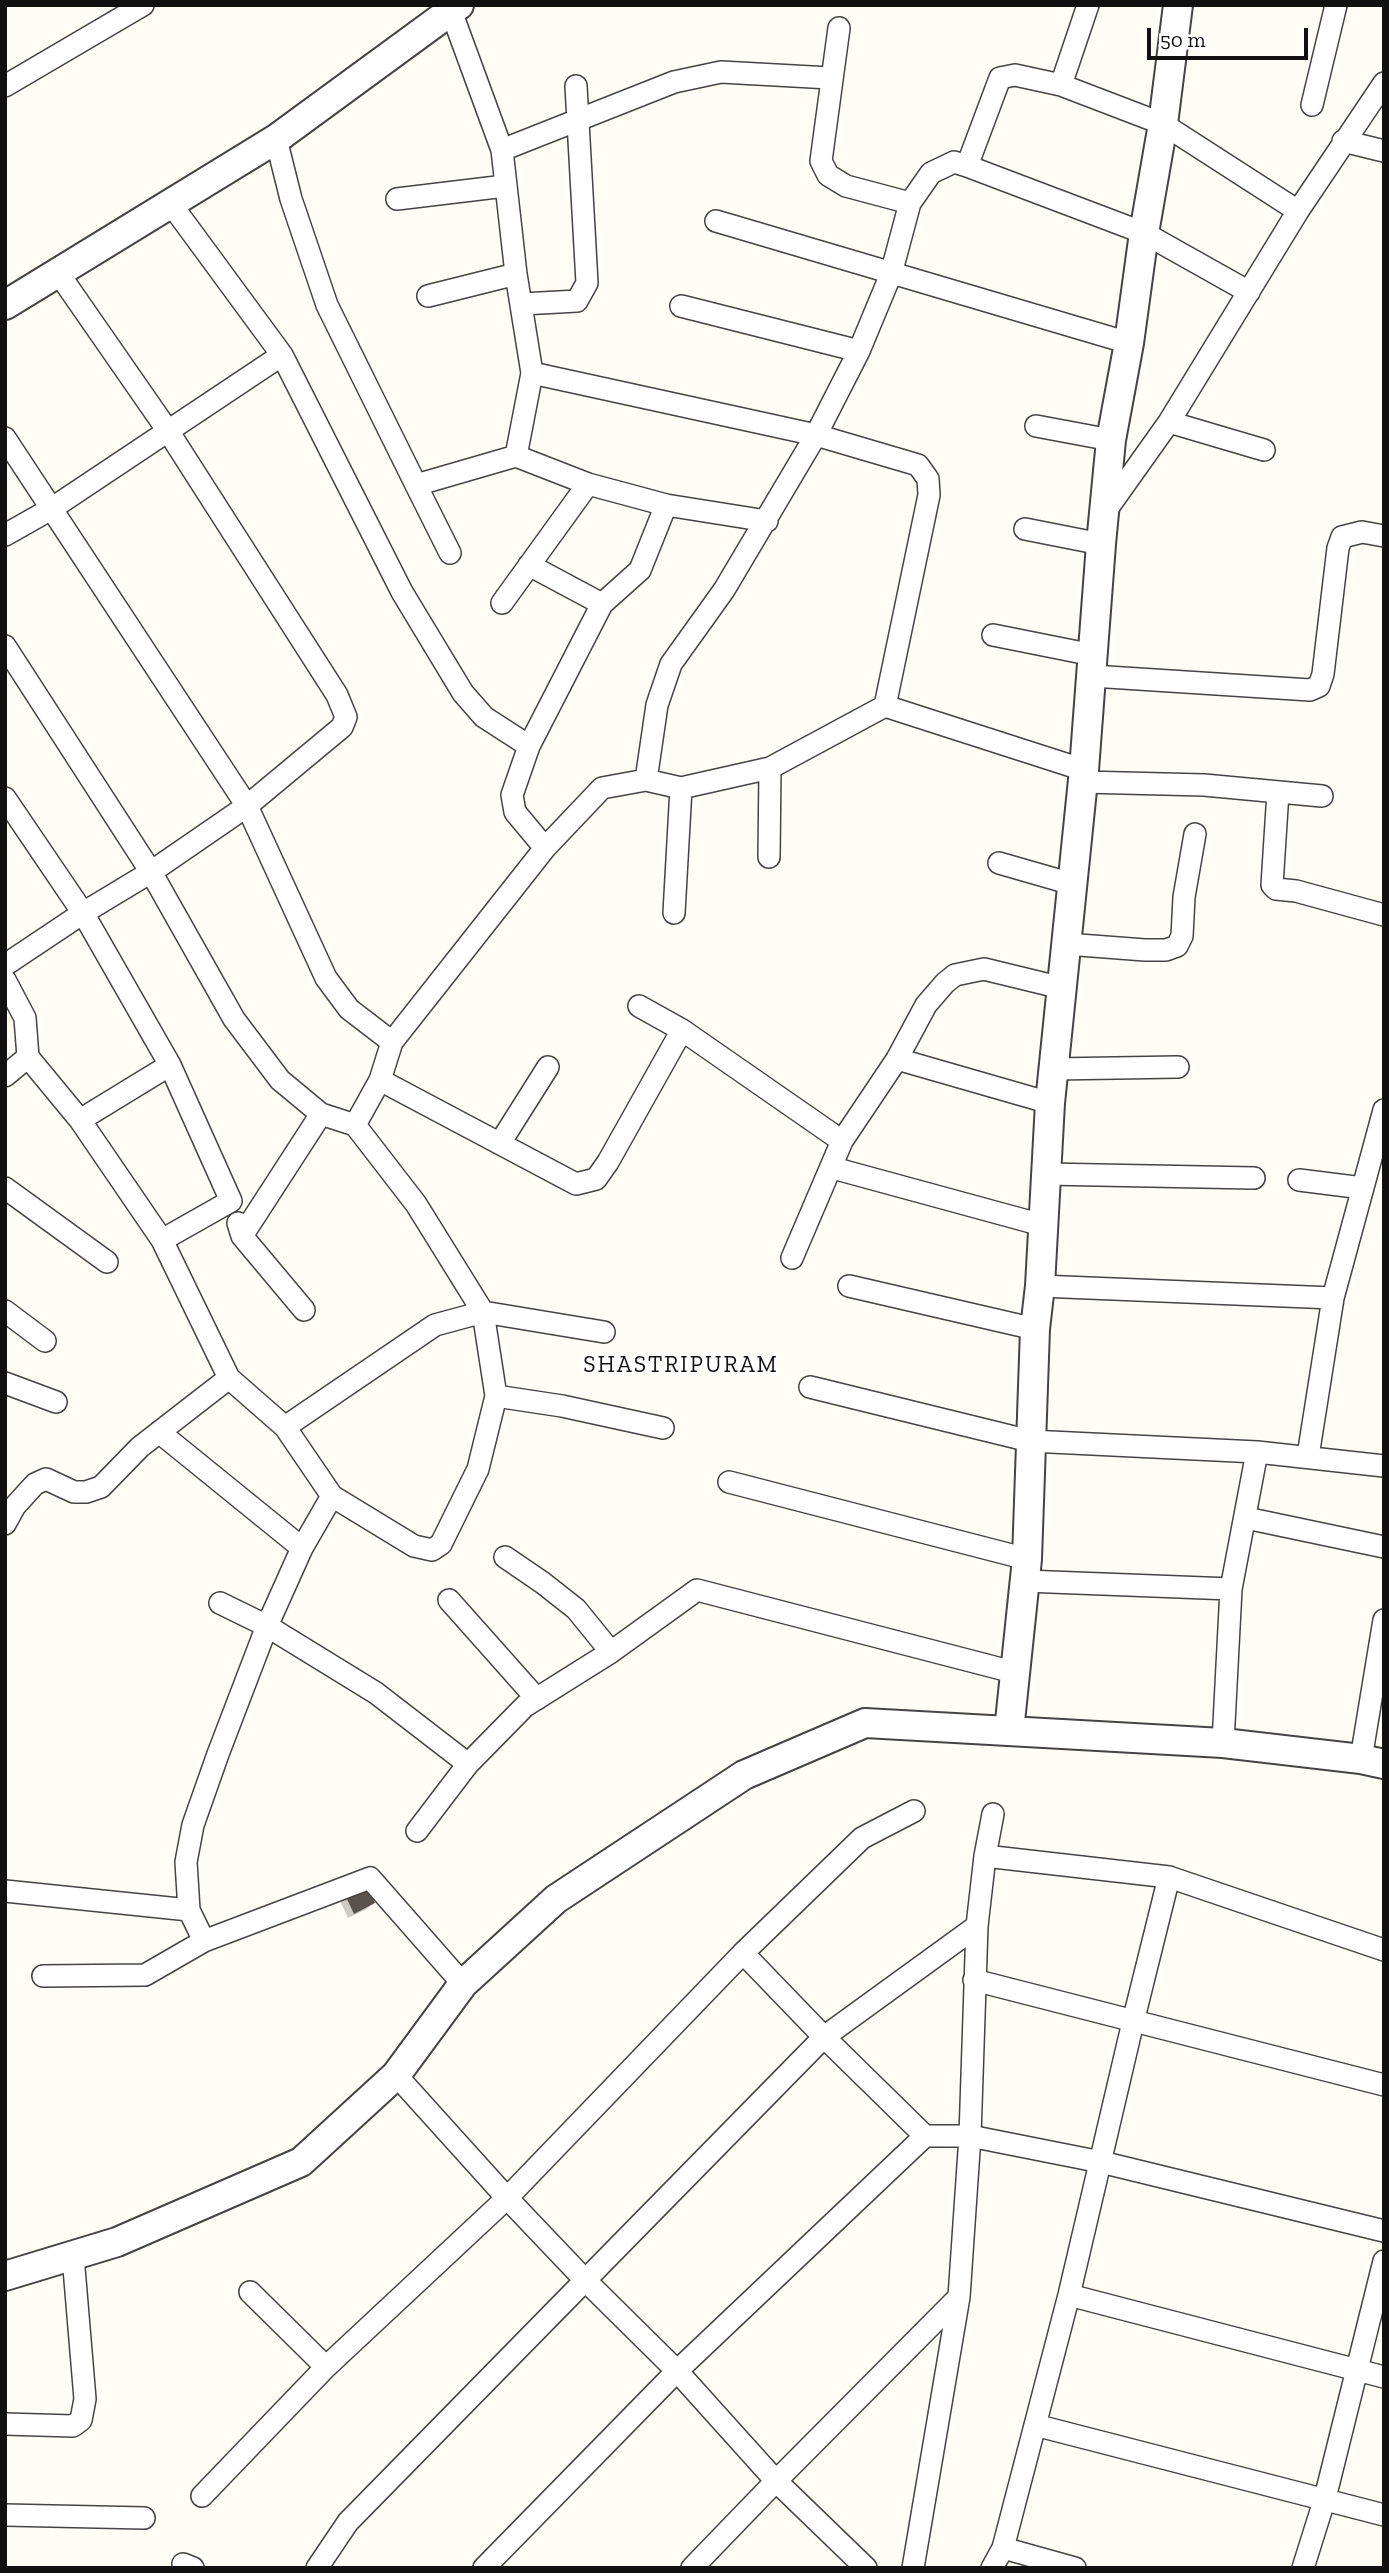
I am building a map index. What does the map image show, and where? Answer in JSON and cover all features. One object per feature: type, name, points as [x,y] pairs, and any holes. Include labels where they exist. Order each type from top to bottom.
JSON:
[{"type":"street","points":[[5,86],[144,5]]},
{"type":"street","points":[[1061,85],[1088,5]]},
{"type":"street","points":[[1009,1731],[1026,1570],[1035,1329],[1040,1286],[1050,1103],[1083,776],[1111,440],[1164,124],[1178,5]]},
{"type":"street","points":[[1312,105],[1336,5]]},
{"type":"street","points":[[5,305],[276,139],[455,8],[502,150],[516,274],[532,373],[516,456]]},
{"type":"street","points":[[839,28],[830,78],[821,162],[828,175],[846,186],[910,203]]},
{"type":"street","points":[[502,150],[674,82],[721,72],[830,78]]},
{"type":"street","points":[[967,166],[1000,78],[1015,75],[1061,85],[1164,124],[1298,211]]},
{"type":"street","points":[[522,304],[578,301],[587,284],[576,86]]},
{"type":"street","points":[[1105,512],[1169,422],[1298,211],[1343,141],[1382,89]]},
{"type":"street","points":[[276,139],[291,199],[327,305],[450,553]]},
{"type":"street","points":[[1343,141],[1384,151]]},
{"type":"street","points":[[646,780],[657,705],[671,664],[724,590],[816,435],[859,351],[891,274],[910,203],[931,173],[954,162],[967,166],[1144,233],[1249,292]]},
{"type":"street","points":[[397,199],[505,186]]},
{"type":"street","points":[[171,204],[282,355],[402,592],[463,693],[484,717],[529,746]]},
{"type":"street","points":[[716,221],[1129,343]]},
{"type":"street","points":[[5,965],[151,872],[247,806],[342,727],[346,717],[337,695],[168,431],[58,274]]},
{"type":"street","points":[[428,296],[516,274]]},
{"type":"street","points":[[681,306],[859,351]]},
{"type":"street","points":[[5,535],[51,509],[282,355]]},
{"type":"street","points":[[532,373],[816,435],[918,465],[928,479],[929,495],[885,706]]},
{"type":"street","points":[[1169,422],[1264,450]]},
{"type":"street","points":[[1036,426],[1111,440]]},
{"type":"street","points":[[5,438],[247,806],[326,978],[349,1009],[392,1042]]},
{"type":"street","points":[[416,485],[516,456],[588,484],[666,505],[767,521]]},
{"type":"street","points":[[502,603],[588,484]]},
{"type":"street","points":[[545,848],[515,812],[512,794],[529,746],[602,604],[640,570],[666,505]]},
{"type":"street","points":[[1026,529],[1101,544]]},
{"type":"street","points":[[993,635],[1093,666],[1310,690],[1319,686],[1323,674],[1338,548],[1342,537],[1362,532],[1384,536]]},
{"type":"street","points":[[529,565],[602,604]]},
{"type":"street","points":[[5,646],[151,872],[234,1019],[281,1080],[321,1114],[355,1125],[415,1205],[483,1312],[496,1396],[478,1469],[441,1544],[432,1550],[414,1545],[332,1496],[285,1427],[229,1378],[162,1240],[80,1120],[28,1057],[25,1018],[5,979]]},
{"type":"street","points":[[355,1125],[380,1080],[392,1042],[545,848],[602,788],[646,780],[681,788],[770,768],[885,706],[1083,776],[1322,796]]},
{"type":"street","points":[[769,857],[770,768]]},
{"type":"street","points":[[674,913],[681,788]]},
{"type":"street","points":[[1278,792],[1272,885],[1276,889],[1318,896],[1384,915]]},
{"type":"street","points":[[5,798],[83,913],[170,1065],[231,1201],[242,1236],[304,1310]]},
{"type":"street","points":[[1066,944],[1145,950],[1167,950],[1177,946],[1182,936],[1184,897],[1195,834]]},
{"type":"street","points":[[999,863],[1072,884]]},
{"type":"street","points":[[792,1258],[833,1168],[842,1141],[897,1059],[926,1004],[945,982],[955,975],[984,969],[1062,988]]},
{"type":"street","points":[[639,1006],[682,1030],[842,1141]]},
{"type":"street","points":[[380,1080],[576,1184],[596,1179],[608,1162],[682,1030]]},
{"type":"street","points":[[5,1075],[28,1057]]},
{"type":"street","points":[[897,1059],[1050,1103]]},
{"type":"street","points":[[80,1120],[170,1065]]},
{"type":"street","points":[[500,1143],[548,1067]]},
{"type":"street","points":[[1054,1069],[1178,1068]]},
{"type":"street","points":[[1308,1456],[1333,1298],[1384,1110]]},
{"type":"street","points":[[242,1236],[321,1114]]},
{"type":"street","points":[[833,1168],[1042,1225]]},
{"type":"street","points":[[1046,1174],[1254,1178]]},
{"type":"street","points":[[1299,1180],[1363,1188]]},
{"type":"street","points":[[5,1188],[107,1262]]},
{"type":"street","points":[[162,1240],[231,1201]]},
{"type":"street","points":[[849,1286],[1035,1329]]},
{"type":"street","points":[[1040,1286],[1333,1298]]},
{"type":"street","points":[[5,1311],[45,1341]]},
{"type":"street","points":[[285,1427],[435,1325],[483,1312],[604,1332]]},
{"type":"street","points":[[5,1524],[15,1506],[35,1484],[46,1479],[74,1492],[86,1492],[101,1487],[140,1447],[229,1378]]},
{"type":"street","points":[[5,1383],[56,1402]]},
{"type":"street","points":[[810,1387],[1030,1441],[1257,1452],[1384,1466]]},
{"type":"street","points":[[496,1396],[562,1406],[663,1428]]},
{"type":"street","points":[[159,1432],[302,1548]]},
{"type":"street","points":[[1223,1743],[1231,1589],[1257,1452]]},
{"type":"street","points":[[729,1482],[1026,1570],[1231,1589]]},
{"type":"street","points":[[204,1941],[189,1910],[186,1862],[193,1825],[267,1626],[302,1548],[332,1496]]},
{"type":"street","points":[[1246,1518],[1384,1547]]},
{"type":"street","points":[[505,1557],[576,1609],[611,1652]]},
{"type":"street","points":[[417,1831],[468,1764],[525,1706],[611,1652],[697,1590],[1017,1674]]},
{"type":"street","points":[[449,1600],[537,1699]]},
{"type":"street","points":[[220,1603],[267,1626],[376,1693],[468,1764]]},
{"type":"street","points":[[5,2276],[117,2242],[301,2162],[396,2075],[463,1984],[556,1899],[744,1775],[864,1723],[1223,1743],[1372,1761],[1384,1620]]},
{"type":"street","points":[[202,2496],[326,2367],[506,2198],[743,1953],[862,1838],[914,1811]]},
{"type":"street","points":[[913,2568],[959,2297],[970,2136],[977,1926],[993,1814]]},
{"type":"street","points":[[985,1856],[1170,1877],[1384,1950]]},
{"type":"street","points":[[992,2568],[1003,2548],[1069,2295],[1170,1877]]},
{"type":"street","points":[[43,1976],[145,1975],[204,1941],[370,1878],[463,1984]]},
{"type":"street","points":[[5,1891],[189,1910]]},
{"type":"street","points":[[317,2568],[348,2522],[824,2037],[977,1926]]},
{"type":"street","points":[[743,1953],[925,2136]]},
{"type":"street","points":[[974,1980],[1384,2085]]},
{"type":"street","points":[[396,2075],[506,2198],[677,2371],[776,2480],[866,2568]]},
{"type":"street","points":[[484,2568],[677,2371],[925,2136],[970,2136],[1101,2162],[1384,2231]]},
{"type":"street","points":[[5,2424],[73,2426],[81,2420],[85,2399],[73,2256]]},
{"type":"street","points":[[1303,2568],[1325,2498],[1384,2261]]},
{"type":"street","points":[[250,2292],[326,2367]]},
{"type":"street","points":[[1069,2295],[1384,2377]]},
{"type":"street","points":[[692,2568],[959,2297]]},
{"type":"street","points":[[1035,2425],[1384,2515]]},
{"type":"street","points":[[5,2515],[144,2518]]},
{"type":"street","points":[[1003,2548],[1075,2568]]},
{"type":"building","points":[[368,1885],[375,1903],[354,1914],[345,1895]]},
{"type":"district","name":"SHASTRIPURAM","points":[[681,1365]]}]
